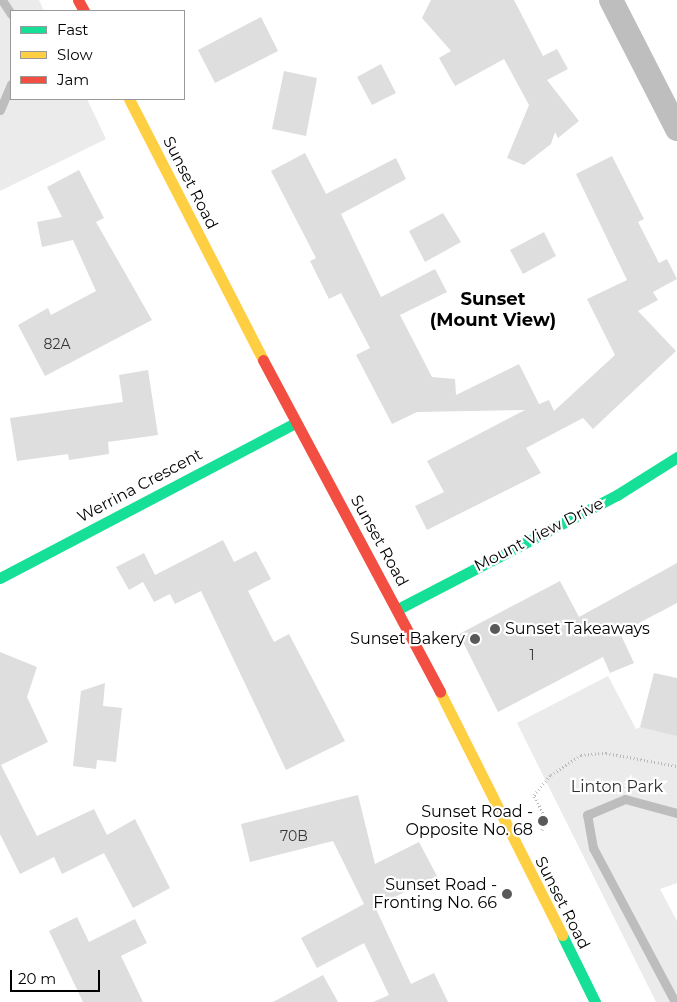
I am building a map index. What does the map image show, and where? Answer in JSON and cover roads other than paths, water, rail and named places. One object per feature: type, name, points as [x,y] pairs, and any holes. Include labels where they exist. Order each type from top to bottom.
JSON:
[{"type":"main road","name":"Sunset Road","points":[[130,100],[295,423],[398,609],[513,844],[595,1002]]},
{"type":"main road","name":"Werrina Crescent","points":[[0,578],[295,423]]},
{"type":"main road","name":"Mount View Drive","points":[[398,609],[618,495],[677,457]]},
{"type":"street","points":[[611,0],[677,128]]},
{"type":"waterway","points":[[2,0],[10,12]]},
{"type":"waterway","points":[[0,110],[10,86]]},
{"type":"waterway","points":[[675,1002],[593,848],[587,815],[625,799],[677,813]]},
{"type":"place","name":"Sunset Takeaways","points":[[495,629]]},
{"type":"place","name":"Sunset Bakery","points":[[475,639]]},
{"type":"place","name":"Sunset Road - Opposite No. 68","points":[[543,821]]},
{"type":"place","name":"Sunset Road - Fronting No. 66","points":[[507,894]]},
{"type":"district","name":"Sunset (Mount View)","points":[[493,310]]},
{"type":"park label","name":"Linton Park","points":[[617,787]]}]
